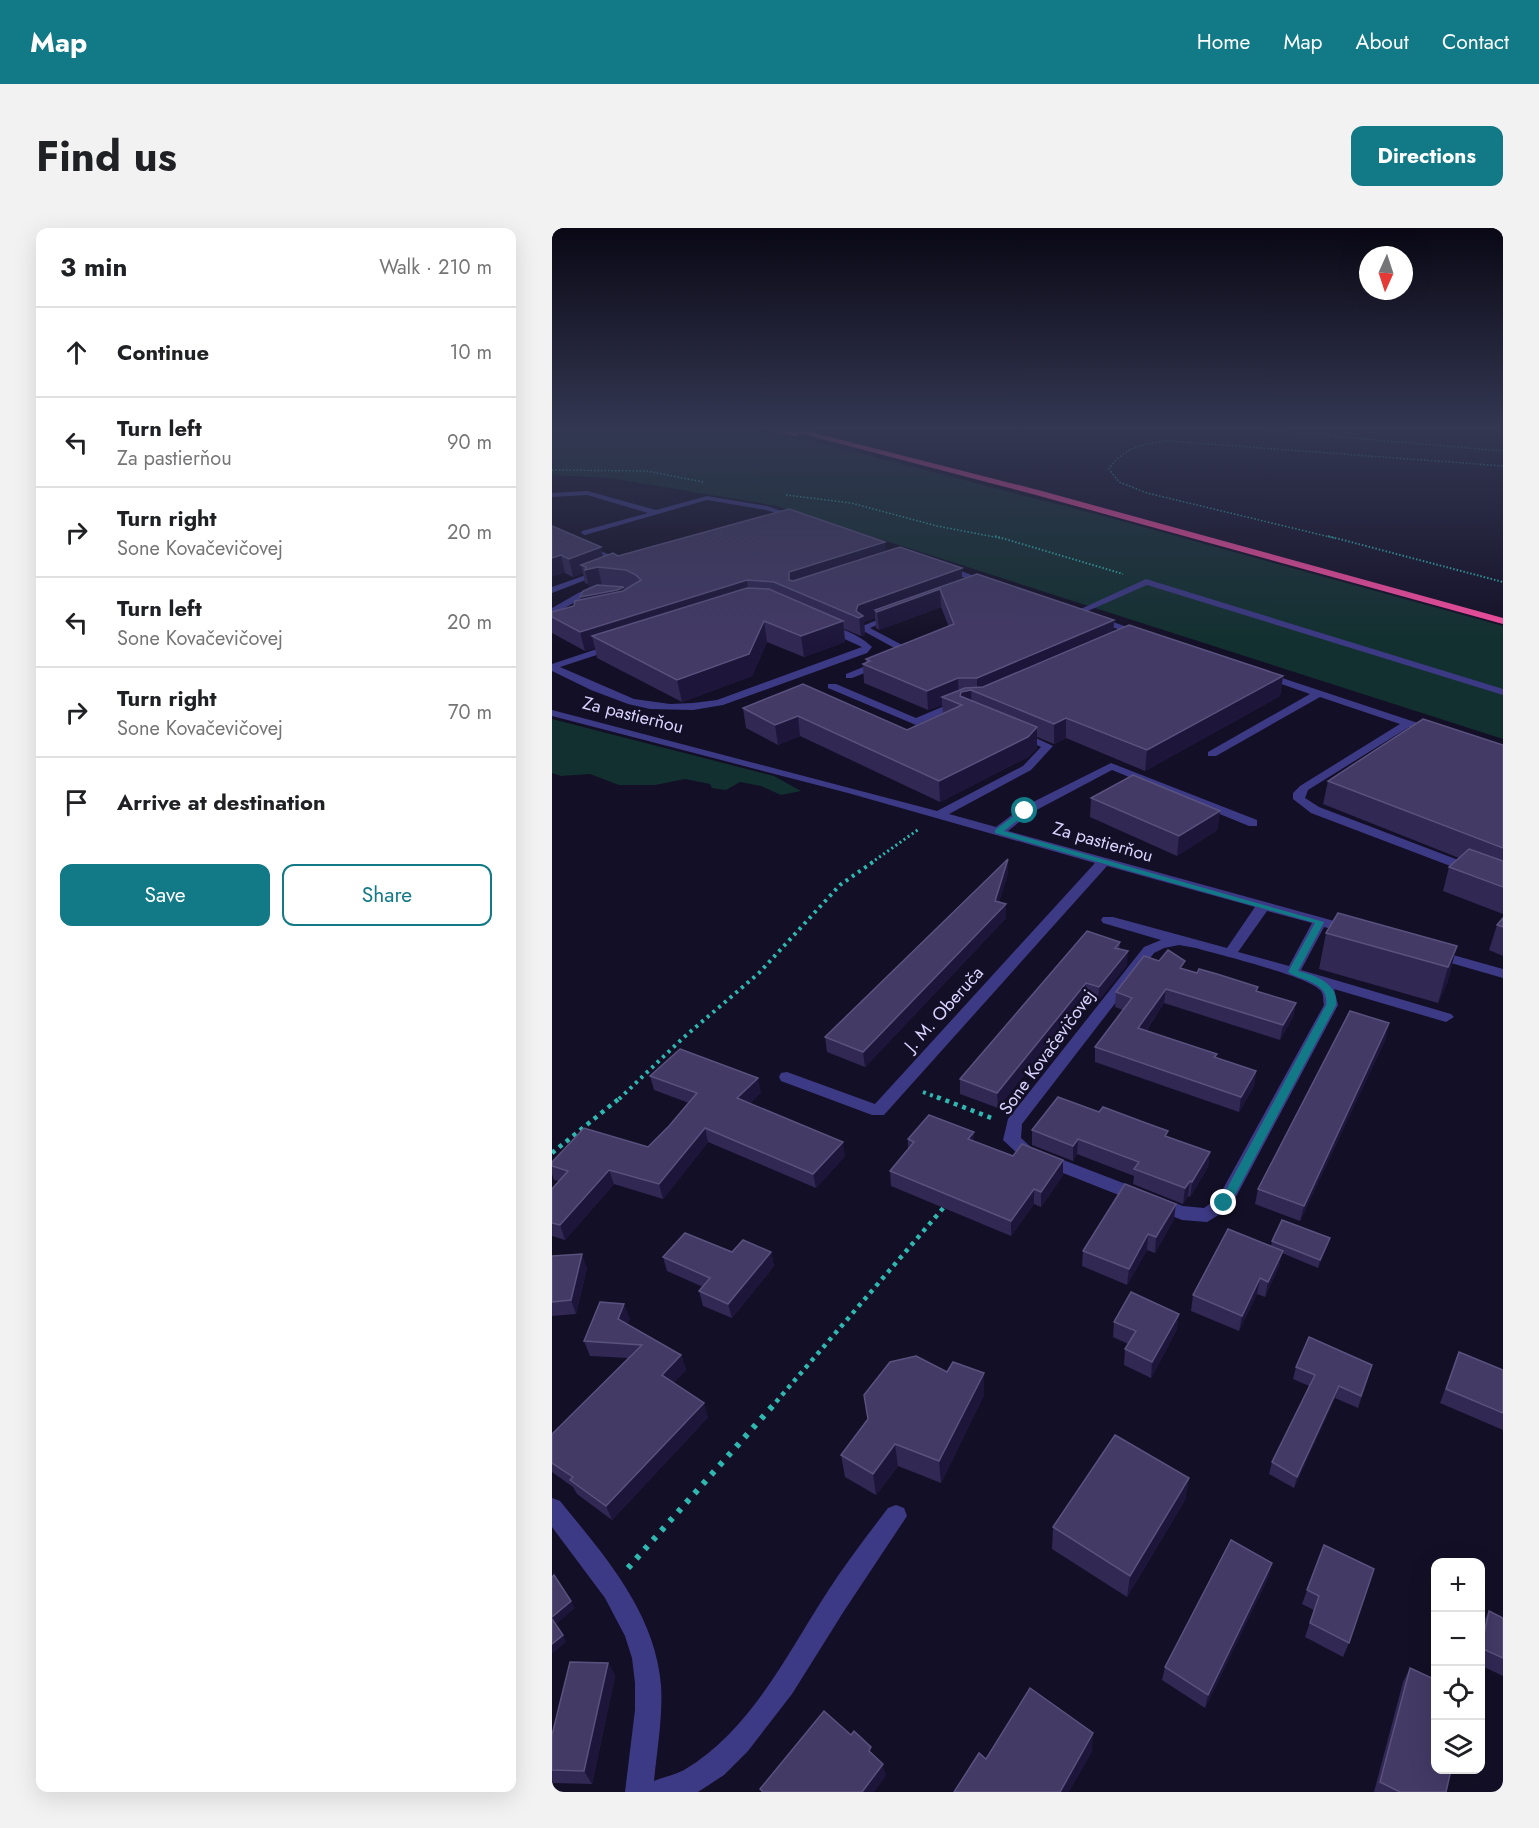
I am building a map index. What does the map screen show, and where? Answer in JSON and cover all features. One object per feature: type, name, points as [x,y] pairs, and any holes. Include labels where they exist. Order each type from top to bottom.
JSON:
[{"type":"highway","points":[[1060,500],[1503,621]]},
{"type":"highway","points":[[1092,500],[1365,572]]},
{"type":"street","points":[[614,500],[658,513]]},
{"type":"street","points":[[585,533],[701,500]]},
{"type":"street","points":[[719,500],[767,508],[813,523]]},
{"type":"street","points":[[780,519],[791,516]]},
{"type":"street","points":[[552,532],[614,560],[616,563],[615,567],[606,571],[552,590]]},
{"type":"street","points":[[932,564],[998,586]]},
{"type":"street","points":[[966,590],[987,582]]},
{"type":"street","points":[[1078,612],[1146,582],[1503,692]]},
{"type":"street","points":[[552,612],[583,594],[613,589]]},
{"type":"street","points":[[1066,609],[1151,637]]},
{"type":"street","points":[[849,676],[902,655],[905,650],[863,628],[904,613]]},
{"type":"street","points":[[552,620],[562,618]]},
{"type":"street","points":[[552,667],[618,699],[632,703],[664,708],[719,703],[864,651],[867,647],[863,643],[813,622]]},
{"type":"street","points":[[1129,638],[1140,633]]},
{"type":"street","points":[[552,667],[629,641]]},
{"type":"street","points":[[1252,671],[1440,734]]},
{"type":"street","points":[[832,686],[916,722],[964,702],[972,702]]},
{"type":"street","points":[[1212,754],[1319,693]]},
{"type":"street","name":"Za pastierňou","points":[[552,713],[939,815],[1366,935]]},
{"type":"street","points":[[1408,723],[1304,788],[1299,793],[1299,799],[1315,810],[1503,882]]},
{"type":"street","points":[[939,815],[1028,768],[1048,746],[1008,730]]},
{"type":"street","points":[[998,832],[1025,811],[1111,766],[1253,823]]},
{"type":"street","name":"J. M. Oberuča","points":[[787,1077],[878,1111],[1104,861]]},
{"type":"street","points":[[1230,954],[1263,906]]},
{"type":"street","points":[[1108,920],[1177,939]]},
{"type":"street","points":[[1293,972],[1320,922]]},
{"type":"street","name":"Sone Kovačevičovej","points":[[1310,977],[1327,988],[1332,998],[1331,1005],[1224,1203],[1207,1215],[1182,1213],[1026,1152],[1012,1140],[1014,1126],[1149,950],[1167,941],[1177,939],[1293,972],[1310,977],[1446,1017]]},
{"type":"street","points":[[1423,951],[1503,974]]},
{"type":"street","points":[[552,1509],[612,1587],[627,1611],[640,1643],[648,1680],[648,1711],[639,1792]]},
{"type":"street","points":[[662,1792],[678,1789],[710,1772],[763,1713],[805,1653],[836,1601],[896,1516]]},
{"type":"path","points":[[828,500],[851,503],[937,526],[994,536],[1068,556],[1146,582]]},
{"type":"path","points":[[1177,500],[1281,524],[1503,582]]},
{"type":"path","points":[[552,1153],[629,1091],[683,1038],[759,973],[840,885],[939,815]]},
{"type":"path","points":[[903,1084],[1014,1126]]},
{"type":"path","points":[[612,1587],[717,1471],[948,1202]]},
{"type":"green space","points":[[741,500],[1042,500],[1503,626],[1503,739],[777,506]]},
{"type":"green space","points":[[552,719],[774,776],[801,791],[781,795],[761,786],[740,782],[726,790],[685,779],[655,785],[619,785],[590,774],[561,776],[552,773]]},
{"type":"building","points":[[789,509],[885,542],[789,572],[789,580],[793,581],[900,547],[962,568],[858,605],[856,611],[863,616],[859,618],[774,582],[747,580],[580,632],[552,617],[552,612],[574,606],[575,601],[623,591],[641,580],[626,570],[598,567],[585,570],[586,567],[581,565],[613,553],[618,556]]},
{"type":"building","points":[[552,526],[601,547],[569,559],[561,555],[552,558]]},
{"type":"building","points":[[977,574],[1114,620],[977,678],[958,678],[927,691],[863,664],[870,661],[866,659],[954,624],[940,589],[877,612],[875,610]]},
{"type":"building","points":[[597,585],[624,587],[580,597],[583,591]]},
{"type":"building","points":[[747,588],[769,589],[843,621],[801,636],[764,621],[749,654],[677,680],[592,636]]},
{"type":"building","points":[[1129,625],[1283,676],[1147,750],[1066,718],[1054,724],[971,690],[961,692],[960,696],[1037,727],[1028,737],[939,781],[798,716],[775,725],[743,708],[803,684],[907,730],[962,705],[942,697],[965,688],[983,687]]},
{"type":"building","points":[[1423,719],[1503,745],[1503,848],[1328,781]]},
{"type":"building","points":[[1133,775],[1220,811],[1179,836],[1091,798]]},
{"type":"building","points":[[1469,849],[1503,861],[1503,887],[1449,867]]},
{"type":"building","points":[[1008,859],[995,901],[1006,904],[863,1052],[825,1037]]},
{"type":"building","points":[[1338,913],[1457,946],[1448,967],[1326,933]]},
{"type":"building","points":[[1503,918],[1503,927],[1497,925]]},
{"type":"building","points":[[1087,931],[1120,942],[1115,948],[1128,951],[1099,987],[1086,983],[997,1093],[960,1079]]},
{"type":"building","points":[[1168,950],[1185,961],[1180,968],[1197,973],[1199,969],[1217,974],[1258,987],[1256,991],[1296,1003],[1283,1025],[1166,989],[1138,1028],[1217,1054],[1214,1057],[1256,1071],[1241,1097],[1095,1047],[1132,998],[1116,992],[1144,956],[1159,961]]},
{"type":"building","points":[[1350,1011],[1389,1023],[1304,1206],[1258,1189]]},
{"type":"building","points":[[680,1049],[758,1078],[737,1098],[843,1142],[813,1174],[705,1128],[659,1184],[609,1170],[560,1225],[552,1223],[552,1189],[568,1171],[552,1166],[552,1162],[584,1128],[648,1147],[697,1093],[650,1076]]},
{"type":"building","points":[[1058,1097],[1099,1112],[1103,1107],[1168,1131],[1165,1136],[1210,1152],[1192,1182],[1190,1181],[1185,1188],[1134,1169],[1139,1162],[1078,1139],[1073,1146],[1032,1130]]},
{"type":"building","points":[[929,1115],[974,1132],[968,1139],[1013,1156],[1022,1144],[1063,1160],[1041,1192],[1034,1189],[1011,1221],[890,1171],[914,1142],[908,1139]]},
{"type":"building","points":[[1125,1184],[1176,1204],[1156,1237],[1148,1234],[1129,1269],[1083,1251]]},
{"type":"building","points":[[1282,1220],[1330,1238],[1320,1260],[1272,1241]]},
{"type":"building","points":[[1228,1229],[1283,1251],[1268,1282],[1260,1278],[1242,1316],[1193,1295]]},
{"type":"building","points":[[685,1233],[732,1252],[743,1240],[771,1252],[728,1304],[699,1291],[710,1278],[663,1257]]},
{"type":"building","points":[[582,1254],[571,1300],[552,1302],[552,1256]]},
{"type":"building","points":[[1131,1292],[1179,1314],[1152,1362],[1125,1349],[1136,1331],[1114,1322]]},
{"type":"building","points":[[600,1302],[624,1304],[618,1319],[681,1355],[662,1375],[704,1403],[606,1506],[570,1480],[573,1477],[552,1463],[552,1434],[642,1345],[584,1341]]},
{"type":"building","points":[[1309,1337],[1372,1365],[1361,1396],[1339,1386],[1297,1477],[1272,1462],[1315,1375],[1296,1367]]},
{"type":"building","points":[[1459,1352],[1503,1370],[1503,1413],[1446,1389]]},
{"type":"building","points":[[916,1356],[947,1372],[953,1362],[984,1373],[939,1461],[895,1444],[873,1474],[841,1455],[868,1419],[864,1395],[890,1362]]},
{"type":"building","points":[[1115,1435],[1189,1478],[1130,1576],[1053,1527]]},
{"type":"building","points":[[1231,1540],[1272,1563],[1208,1695],[1165,1667]]},
{"type":"building","points":[[1324,1545],[1374,1569],[1349,1643],[1310,1623],[1319,1596],[1307,1590]]},
{"type":"building","points":[[554,1575],[571,1601],[552,1617],[552,1577]]},
{"type":"building","points":[[1489,1611],[1503,1618],[1503,1658],[1485,1650],[1485,1630]]},
{"type":"building","points":[[552,1619],[563,1635],[552,1644]]},
{"type":"building","points":[[570,1662],[608,1663],[584,1771],[552,1770],[552,1735]]},
{"type":"building","points":[[1410,1668],[1431,1678],[1431,1774],[1450,1774],[1446,1792],[1400,1792],[1380,1782]]},
{"type":"building","points":[[1030,1688],[1093,1733],[1060,1792],[954,1792],[979,1753],[986,1759]]},
{"type":"building","points":[[824,1711],[851,1735],[854,1731],[871,1747],[869,1751],[883,1764],[862,1792],[763,1792],[760,1789]]},
{"type":"route","points":[[1025,811],[998,832],[1320,922],[1293,972],[1310,977],[1327,988],[1332,998],[1331,1005],[1224,1203]]}]
